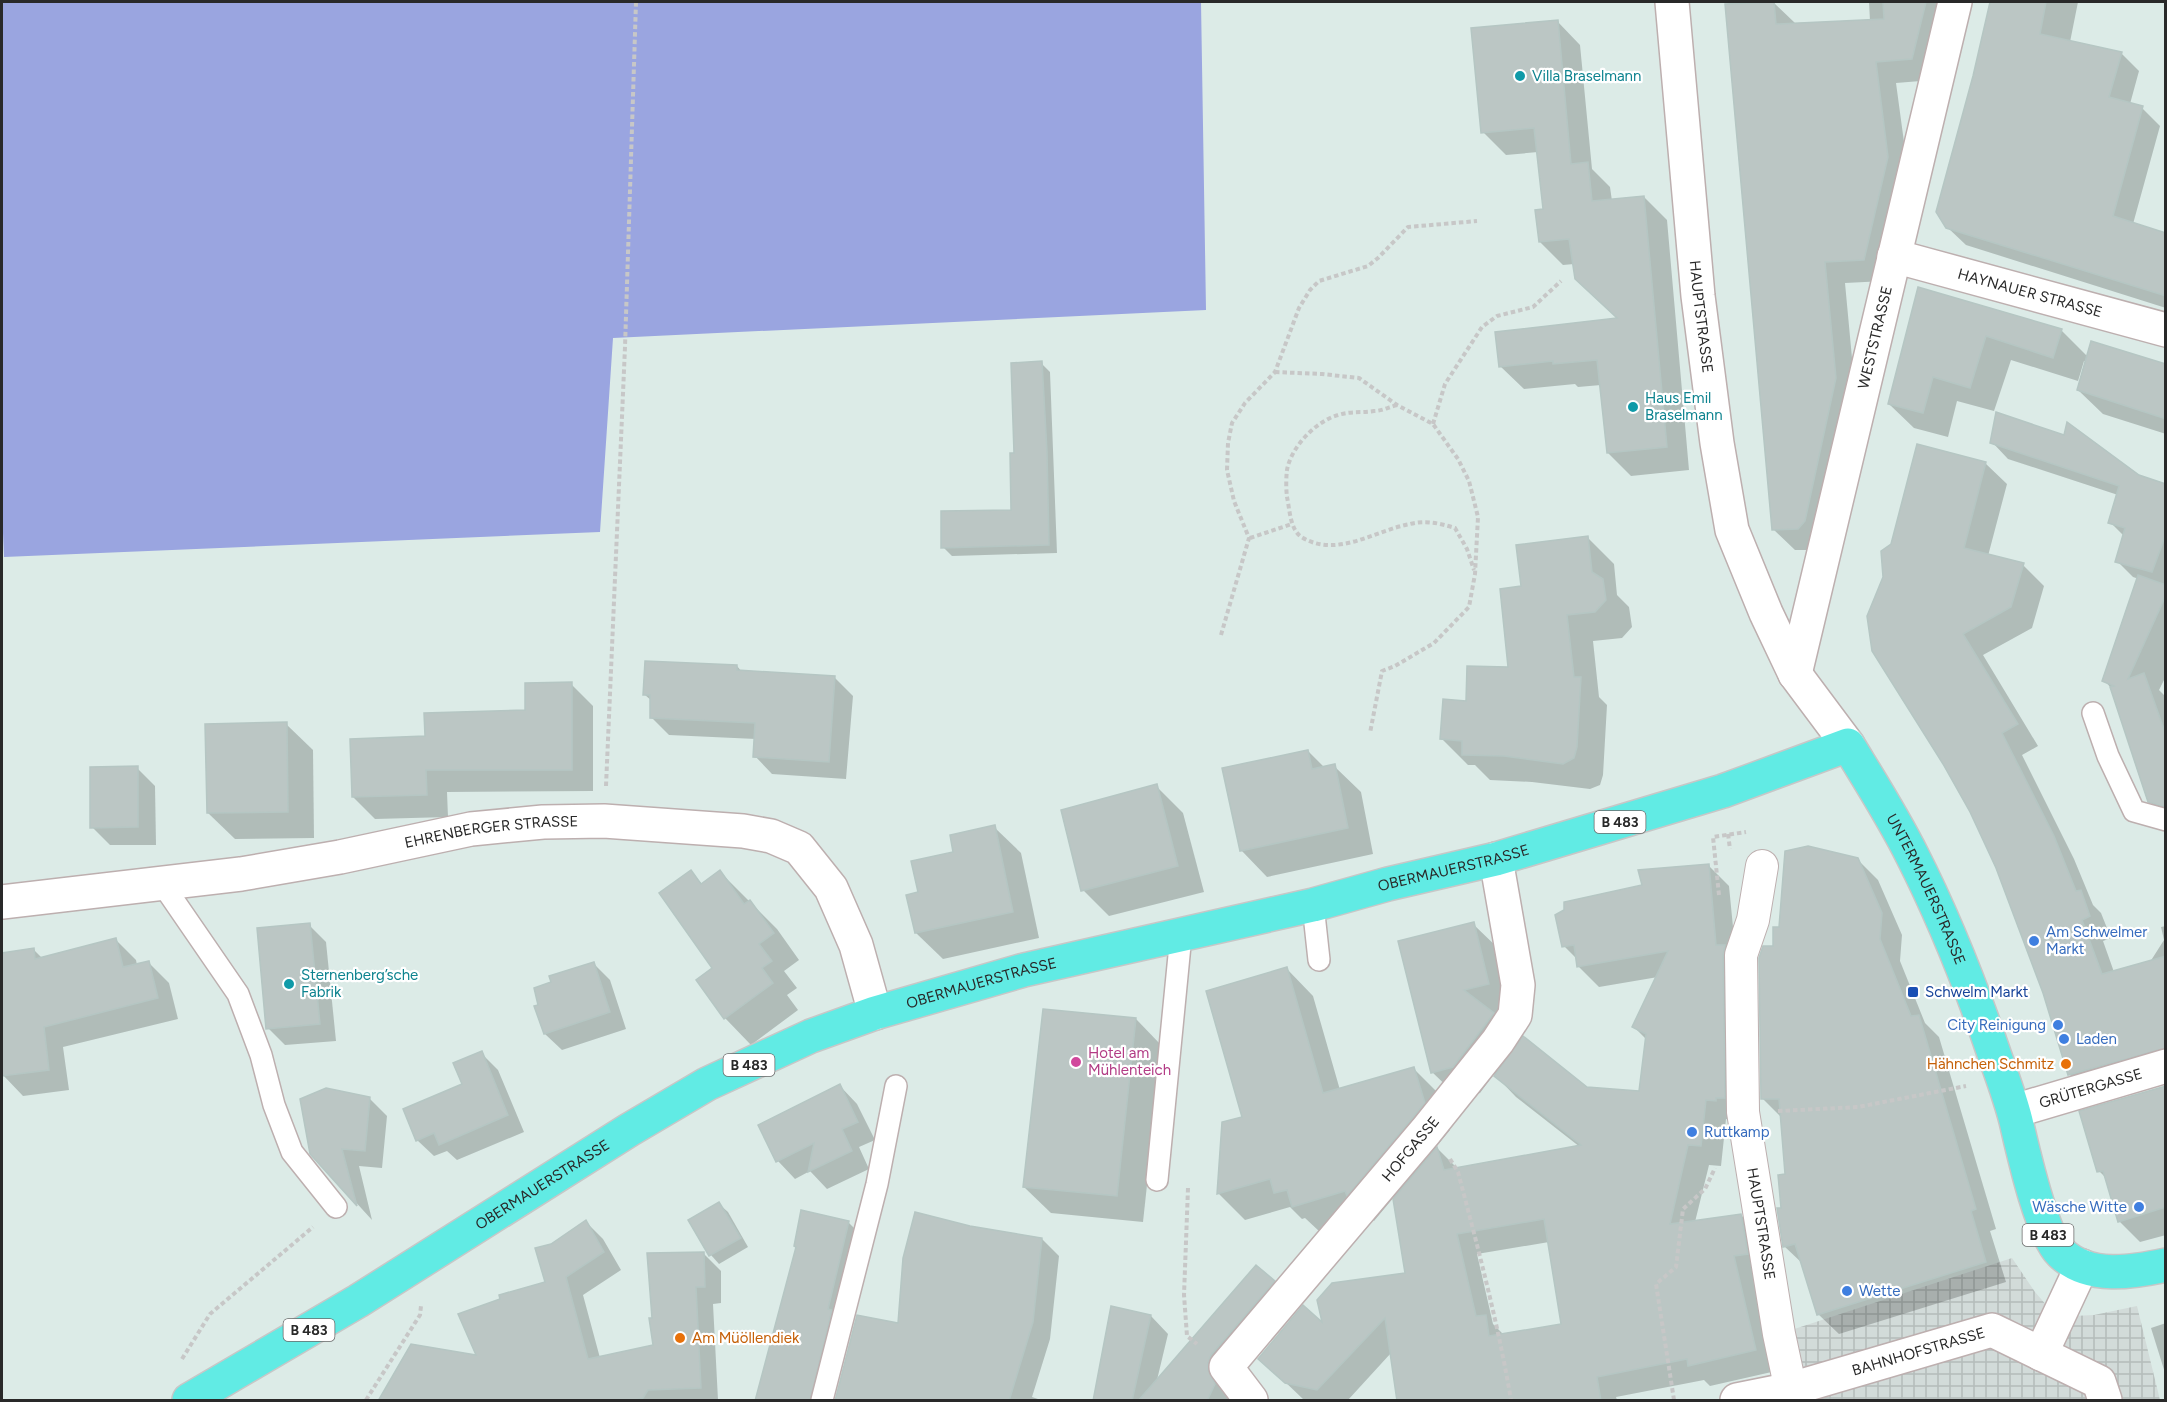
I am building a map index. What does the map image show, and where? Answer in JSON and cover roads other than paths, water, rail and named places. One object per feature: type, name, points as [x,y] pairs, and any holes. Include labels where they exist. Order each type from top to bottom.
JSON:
[{"type":"main road","name":"OBERMAUERSTRASSE","points":[[186,1385],[358,1301],[629,1130],[707,1084],[811,1036],[875,1013],[1024,970],[1312,905],[1388,884],[1496,859],[1723,791],[1848,745]]},
{"type":"main road","name":"UNTERMAUERSTRASSE","points":[[1848,745],[1912,854],[1947,929],[1978,1008],[2014,1112],[2048,1235],[2061,1254],[2082,1266]]},
{"type":"main road","name":"B 483","points":[[2082,1266],[2112,1272],[2135,1272],[2166,1265]]},
{"type":"street","name":"HAUPTSTRASSE","points":[[1672,2],[1698,296],[1717,443],[1732,530],[1762,604],[1795,674],[1848,745]]},
{"type":"street","name":"WESTSTRASSE","points":[[1795,674],[1955,2]]},
{"type":"street","name":"HAYNAUER STRASSE","points":[[1894,256],[2166,330]]},
{"type":"street","name":"EHRENBERGER STRASSE","points":[[2,902],[252,872],[340,857],[471,830],[543,822],[604,821],[744,831],[771,836],[799,848],[831,888],[856,945],[875,1013]]},
{"type":"street","name":"HOFGASSE","points":[[1251,1401],[1226,1367],[1431,1124],[1498,1041],[1515,1015],[1518,985],[1496,859]]},
{"type":"street","name":"HAUPTSTRASSE","points":[[1762,866],[1753,920],[1741,954],[1743,1112],[1779,1334],[1792,1395]]},
{"type":"street","name":"GRÜTERGASSE","points":[[2014,1112],[2166,1066]]},
{"type":"street","points":[[2082,1266],[2041,1354],[2099,1382],[2105,1401]]},
{"type":"street","name":"BAHNHOFSTRASSE","points":[[1737,1401],[1792,1395],[1992,1330],[2041,1354]]},
{"type":"lane","points":[[2093,713],[2108,756],[2134,811],[2166,820]]},
{"type":"lane","points":[[161,882],[238,994],[261,1055],[274,1105],[291,1152],[336,1207]]},
{"type":"lane","points":[[1312,905],[1319,960]]},
{"type":"lane","points":[[1157,1180],[1181,935]]},
{"type":"lane","points":[[822,1401],[878,1184],[896,1086]]},
{"type":"place","name":"Villa Braselmann","points":[[1520,76]]},
{"type":"place","name":"Haus Emil Braselmann","points":[[1633,407]]},
{"type":"place","name":"Am Schwelmer Markt","points":[[2034,941]]},
{"type":"place","name":"Sternenberg’sche Fabrik","points":[[289,984]]},
{"type":"place","name":"Schwelm Markt","points":[[1913,992]]},
{"type":"place","name":"City Reinigung","points":[[2058,1025]]},
{"type":"place","name":"Laden","points":[[2064,1039]]},
{"type":"place","name":"Hotel am Mühlenteich","points":[[1076,1062]]},
{"type":"place","name":"Hähnchen Schmitz","points":[[2066,1064]]},
{"type":"place","name":"Ruttkamp","points":[[1692,1132]]},
{"type":"place","name":"Wäsche Witte","points":[[2139,1207]]},
{"type":"place","name":"Wette","points":[[1847,1291]]},
{"type":"place","name":"Am Müöllendiek","points":[[680,1338]]}]
